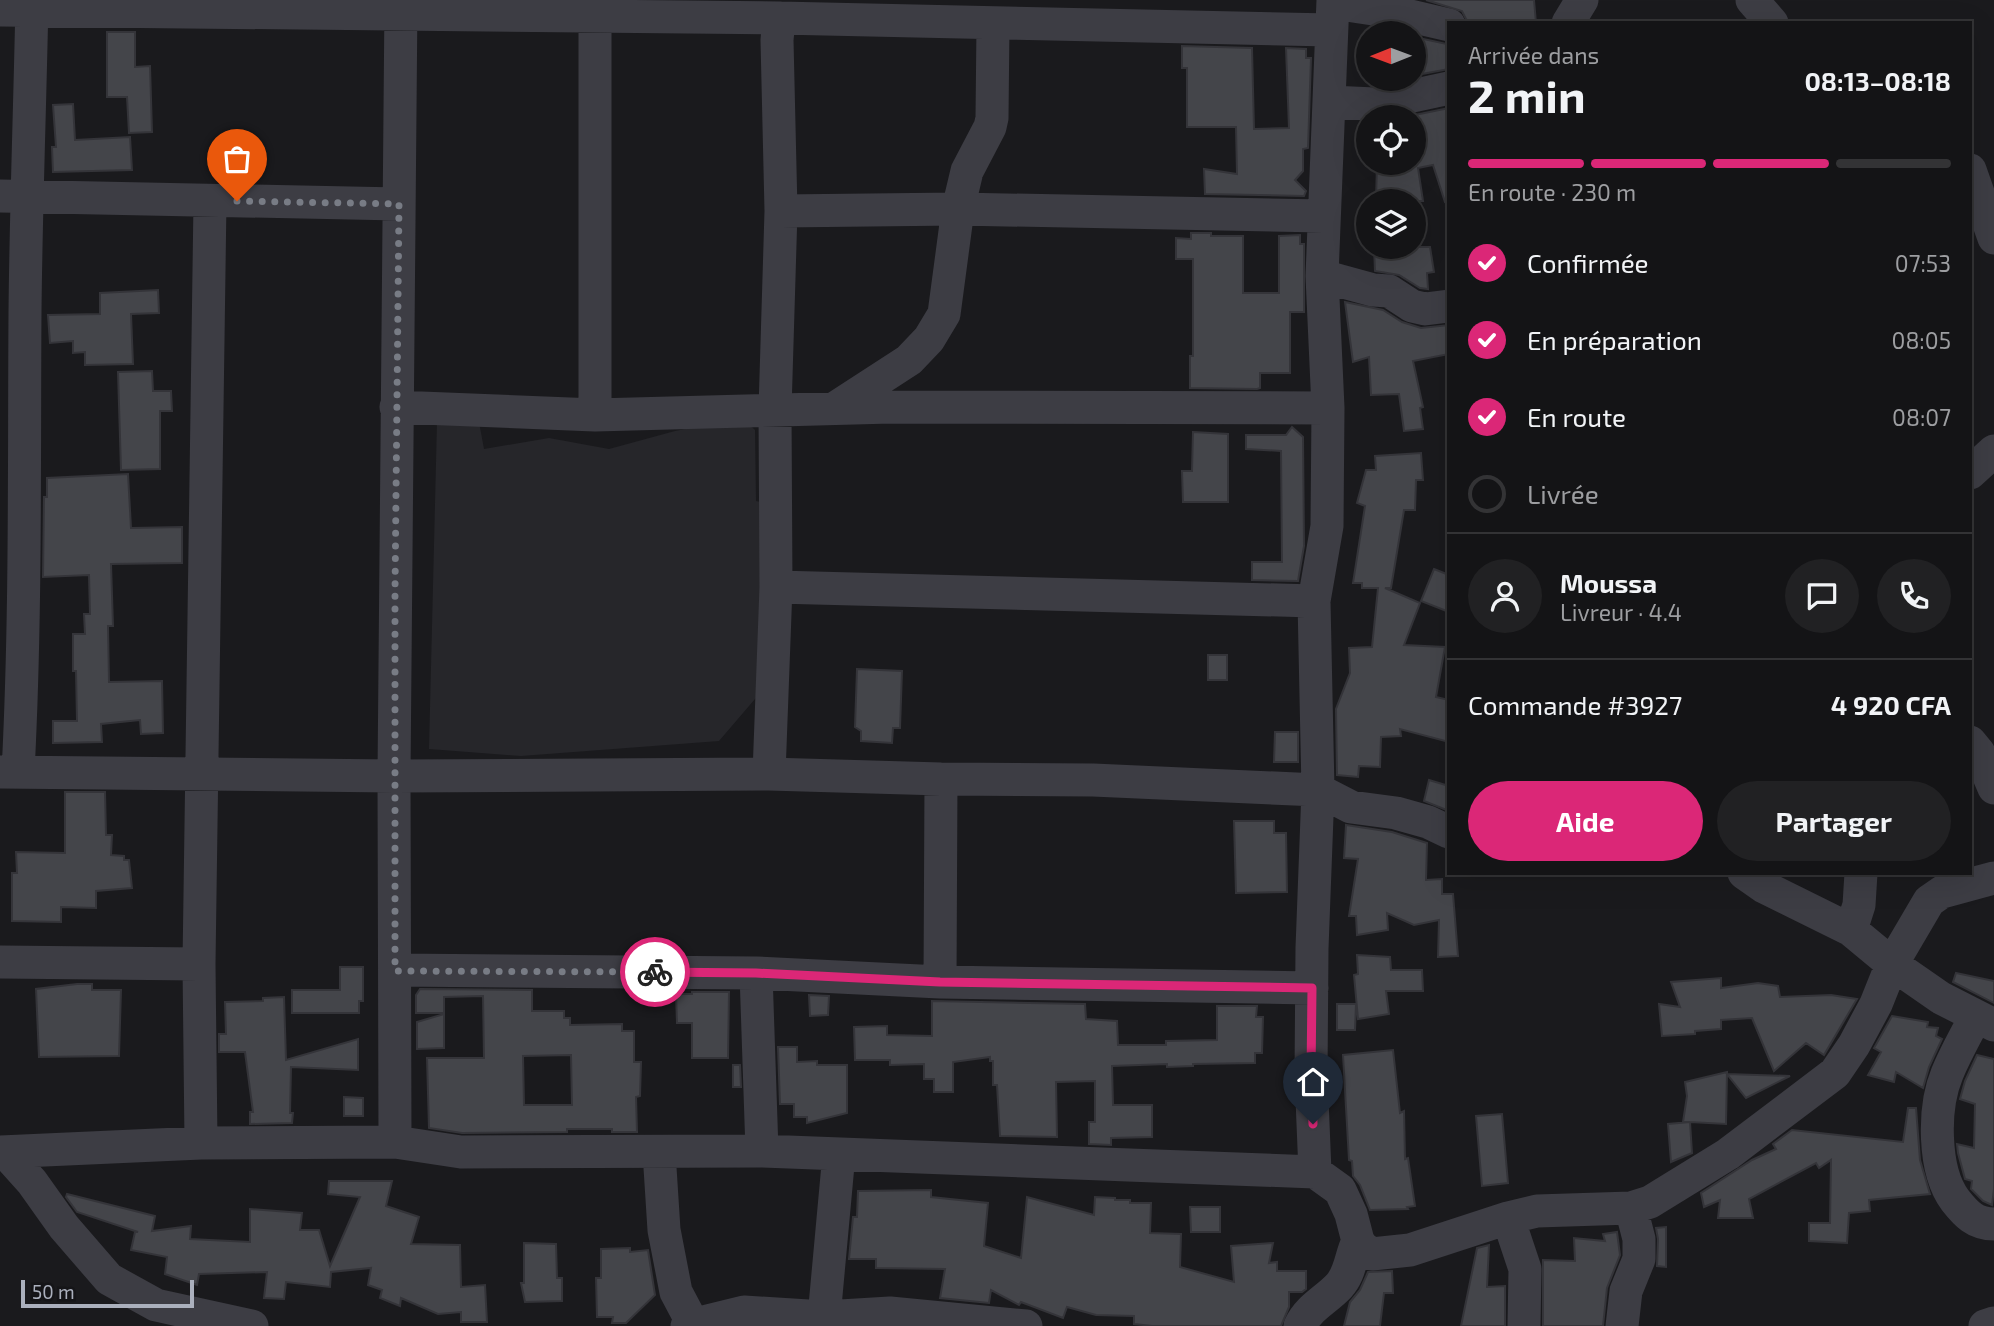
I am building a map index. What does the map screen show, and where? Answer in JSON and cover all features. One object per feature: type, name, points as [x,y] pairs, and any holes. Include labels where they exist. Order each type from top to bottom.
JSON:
[{"type":"street","points":[[1569,21],[1582,0]]},
{"type":"street","points":[[1752,0],[1770,21]]},
{"type":"street","points":[[1447,26],[1392,12],[1332,11],[993,24],[956,10],[779,18],[595,16],[401,7],[21,7],[14,196],[13,380],[21,695],[9,772],[394,776],[769,774],[1093,780],[1318,790],[1351,807],[1396,813],[1428,822],[1447,831]]},
{"type":"street","points":[[395,1142],[394,776],[401,7]]},
{"type":"street","points":[[1315,1171],[1311,1075],[1318,790],[1314,601],[1327,526],[1328,408],[1322,276],[1332,11]]},
{"type":"street","points":[[595,16],[595,415]]},
{"type":"street","points":[[769,774],[776,587],[779,18]]},
{"type":"street","points":[[835,408],[909,360],[929,339],[944,314],[958,209],[967,171],[990,127],[993,24]]},
{"type":"street","points":[[1330,102],[1375,104],[1447,88]]},
{"type":"street","points":[[1972,159],[1994,168]]},
{"type":"street","points":[[1972,176],[1994,237]]},
{"type":"street","points":[[14,196],[399,204]]},
{"type":"street","points":[[201,1143],[199,964],[209,201]]},
{"type":"street","points":[[780,211],[958,209],[1323,216]]},
{"type":"street","points":[[1322,276],[1394,293],[1412,306],[1425,309],[1447,306]]},
{"type":"street","points":[[396,407],[595,415],[835,408],[1328,408]]},
{"type":"street","points":[[1972,471],[1994,451]]},
{"type":"street","points":[[776,587],[1314,601]]},
{"type":"street","points":[[1972,744],[1979,753],[1994,788]]},
{"type":"street","points":[[940,982],[941,779]]},
{"type":"street","points":[[1747,875],[1764,887],[1851,930],[1892,964],[1941,998],[1985,1021],[1944,1085],[1938,1150],[1941,1173],[1952,1196],[1965,1213],[1984,1224],[1994,1224]]},
{"type":"street","points":[[1851,930],[1859,905],[1861,875]]},
{"type":"street","points":[[3,1152],[201,1143],[395,1142],[461,1152],[762,1151],[1315,1171],[1340,1190],[1363,1248],[1372,1254],[1384,1254],[1410,1250],[1537,1211],[1631,1208],[1668,1193],[1728,1154],[1835,1073],[1854,1045],[1892,964],[1908,941],[1929,901],[1941,892],[1994,878]]},
{"type":"street","points":[[0,962],[199,964]]},
{"type":"street","points":[[395,971],[756,973],[940,982],[1312,988]]},
{"type":"street","points":[[756,973],[762,1151]]},
{"type":"street","points":[[3,1152],[32,1182],[64,1227],[108,1279],[156,1305],[252,1326]]},
{"type":"street","points":[[659,1152],[664,1230],[671,1267],[676,1292],[692,1326],[744,1312],[824,1317],[890,1313],[1026,1326]]},
{"type":"street","points":[[824,1317],[839,1154]]},
{"type":"street","points":[[1622,1326],[1626,1291],[1639,1259],[1639,1240],[1631,1208]]},
{"type":"street","points":[[1508,1218],[1525,1269],[1524,1326]]},
{"type":"street","points":[[1300,1326],[1308,1313],[1338,1287],[1349,1273],[1352,1252],[1358,1241]]},
{"type":"street","points":[[1985,1326],[1994,1324]]},
{"type":"shaded area","points":[[742,418],[755,430],[756,501],[765,503],[761,692],[719,741],[521,756],[429,749],[437,422],[479,422],[484,449],[549,438],[609,449],[675,431]]},
{"type":"building","points":[[1426,0],[1534,0],[1536,21],[1467,21],[1462,11]]},
{"type":"building","points":[[107,32],[135,32],[135,67],[150,66],[152,132],[129,133],[127,97],[107,97]]},
{"type":"building","points":[[1426,40],[1447,44],[1447,69],[1426,73]]},
{"type":"building","points":[[1182,46],[1252,48],[1254,129],[1289,128],[1286,48],[1306,49],[1306,58],[1311,58],[1308,148],[1303,149],[1303,171],[1295,180],[1306,191],[1304,196],[1205,194],[1204,169],[1237,174],[1236,127],[1187,127],[1187,68],[1182,68]]},
{"type":"building","points":[[73,104],[75,140],[130,137],[132,170],[53,172],[52,147],[56,147],[53,105]]},
{"type":"building","points":[[1447,108],[1447,202],[1433,165],[1426,166],[1426,113]]},
{"type":"building","points":[[1377,175],[1419,175],[1421,189],[1376,189]]},
{"type":"building","points":[[1191,233],[1243,236],[1243,293],[1279,293],[1279,236],[1300,235],[1300,244],[1304,244],[1304,312],[1290,312],[1290,373],[1260,373],[1260,388],[1257,389],[1190,388],[1190,356],[1193,356],[1193,259],[1176,259],[1176,238],[1191,239]]},
{"type":"building","points":[[1426,247],[1430,247],[1434,272],[1427,273],[1428,289],[1420,288],[1399,275],[1375,271],[1374,259],[1426,259]]},
{"type":"building","points":[[158,290],[159,313],[131,314],[133,364],[85,365],[85,352],[73,353],[73,341],[50,343],[48,315],[100,314],[100,293]]},
{"type":"building","points":[[1345,302],[1383,310],[1402,322],[1421,328],[1447,325],[1447,354],[1413,361],[1423,407],[1420,408],[1423,429],[1404,431],[1399,394],[1371,395],[1369,357],[1353,362]]},
{"type":"building","points":[[152,371],[153,391],[171,391],[172,411],[160,411],[160,469],[121,470],[118,372]]},
{"type":"building","points":[[1292,427],[1303,437],[1304,546],[1298,581],[1252,580],[1252,562],[1282,562],[1281,451],[1246,449],[1246,435],[1286,435]]},
{"type":"building","points":[[1193,432],[1228,434],[1228,502],[1183,502],[1182,471],[1192,471]]},
{"type":"building","points":[[1421,453],[1423,480],[1416,480],[1415,510],[1404,510],[1391,588],[1385,588],[1420,603],[1404,645],[1445,647],[1436,697],[1447,700],[1447,741],[1400,729],[1401,736],[1381,737],[1380,767],[1359,766],[1358,777],[1337,775],[1336,709],[1350,673],[1349,648],[1372,647],[1378,588],[1362,588],[1362,583],[1353,583],[1365,506],[1357,503],[1366,470],[1376,470],[1375,456]]},
{"type":"building","points":[[128,474],[131,528],[182,527],[182,563],[111,564],[113,626],[108,626],[109,682],[162,681],[163,733],[141,734],[140,720],[101,724],[102,742],[53,743],[53,721],[77,721],[73,634],[85,634],[84,614],[90,614],[89,575],[43,577],[44,497],[47,497],[47,478]]},
{"type":"building","points":[[1434,569],[1447,574],[1447,611],[1421,601]]},
{"type":"building","points":[[1208,655],[1227,655],[1227,680],[1208,680]]},
{"type":"building","points":[[857,669],[902,671],[900,728],[893,728],[892,743],[861,741],[861,731],[855,727]]},
{"type":"building","points":[[1275,732],[1298,732],[1298,762],[1274,762]]},
{"type":"building","points":[[1429,780],[1447,785],[1447,810],[1424,801]]},
{"type":"building","points":[[65,792],[105,792],[106,835],[112,835],[111,855],[124,856],[124,860],[129,860],[132,888],[96,891],[96,908],[61,907],[61,922],[12,921],[12,873],[17,873],[16,852],[65,853]]},
{"type":"building","points":[[1234,821],[1274,821],[1274,833],[1286,833],[1287,892],[1236,893]]},
{"type":"building","points":[[1346,825],[1392,832],[1427,843],[1426,880],[1442,879],[1442,894],[1453,894],[1458,956],[1438,957],[1439,920],[1414,925],[1387,913],[1388,930],[1357,935],[1356,916],[1349,916],[1358,859],[1344,858]]},
{"type":"building","points":[[1357,955],[1390,957],[1391,970],[1422,970],[1423,991],[1386,991],[1389,1014],[1358,1019],[1354,975],[1358,974]]},
{"type":"building","points":[[340,967],[363,967],[363,1001],[359,1001],[359,1013],[292,1013],[292,990],[340,990]]},
{"type":"building","points":[[1956,973],[1994,981],[1994,1003],[1953,982]]},
{"type":"building","points":[[1721,978],[1721,988],[1758,983],[1778,986],[1780,997],[1831,995],[1857,999],[1824,1055],[1806,1043],[1774,1071],[1752,1018],[1721,1020],[1721,1029],[1662,1036],[1659,1004],[1680,1007],[1671,982]]},
{"type":"building","points":[[92,984],[92,990],[121,990],[119,1056],[39,1057],[36,989]]},
{"type":"building","points":[[420,989],[532,990],[532,1011],[564,1011],[564,1018],[570,1018],[570,1025],[622,1024],[622,1031],[634,1031],[634,1062],[641,1062],[640,1096],[636,1097],[637,1132],[567,1129],[567,1132],[462,1133],[429,1128],[427,1058],[484,1058],[483,996],[444,997],[444,1013],[416,1013],[416,995]],"holes":[[[571,1055],[572,1105],[524,1105],[523,1056]]]},
{"type":"building","points":[[729,992],[728,1058],[692,1058],[692,1023],[677,1023],[676,994]]},
{"type":"building","points":[[809,995],[829,996],[828,1015],[810,1016]]},
{"type":"building","points":[[284,997],[286,1060],[358,1039],[358,1070],[291,1067],[292,1123],[250,1124],[250,1112],[253,1112],[245,1052],[219,1052],[219,1034],[226,1034],[225,1002],[263,1001],[263,998]]},
{"type":"building","points":[[932,1001],[1085,1004],[1086,1019],[1117,1021],[1118,1045],[1166,1045],[1166,1041],[1217,1040],[1217,1006],[1257,1006],[1256,1017],[1263,1017],[1262,1053],[1255,1053],[1255,1063],[1167,1067],[1167,1064],[1112,1066],[1113,1105],[1152,1105],[1152,1137],[1111,1138],[1111,1145],[1089,1144],[1089,1122],[1095,1122],[1095,1081],[1056,1082],[1057,1137],[1000,1136],[997,1085],[993,1085],[993,1061],[990,1061],[990,1057],[953,1062],[953,1092],[934,1092],[934,1079],[924,1079],[924,1064],[890,1065],[890,1060],[855,1060],[854,1027],[887,1026],[887,1035],[932,1036]]},
{"type":"building","points":[[1337,1004],[1356,1004],[1355,1030],[1337,1030]]},
{"type":"building","points":[[444,1014],[444,1048],[417,1049],[417,1022]]},
{"type":"building","points":[[1892,1016],[1928,1022],[1927,1027],[1938,1028],[1936,1036],[1942,1039],[1923,1088],[1896,1072],[1894,1082],[1868,1075],[1881,1052],[1874,1048]]},
{"type":"building","points":[[778,1047],[797,1047],[797,1062],[817,1061],[817,1065],[847,1065],[847,1113],[807,1123],[807,1117],[794,1117],[794,1104],[780,1104]]},
{"type":"building","points":[[1393,1050],[1400,1113],[1404,1111],[1405,1159],[1408,1158],[1415,1206],[1407,1207],[1408,1209],[1370,1210],[1360,1185],[1353,1176],[1352,1161],[1349,1160],[1343,1055]]},
{"type":"building","points":[[1977,1055],[1994,1059],[1992,1205],[1983,1201],[1971,1189],[1972,1181],[1965,1179],[1957,1144],[1974,1148],[1975,1104],[1960,1099]]},
{"type":"building","points":[[733,1065],[740,1065],[741,1087],[733,1087]]},
{"type":"building","points":[[1727,1072],[1726,1124],[1683,1122],[1687,1096],[1685,1082]]},
{"type":"building","points":[[1727,1074],[1790,1076],[1746,1098]]},
{"type":"building","points":[[344,1097],[363,1098],[363,1116],[344,1116]]},
{"type":"building","points":[[1908,1108],[1916,1108],[1920,1160],[1930,1194],[1869,1200],[1870,1211],[1849,1213],[1847,1243],[1809,1241],[1809,1223],[1830,1223],[1831,1160],[1819,1168],[1816,1163],[1749,1199],[1753,1218],[1718,1218],[1720,1200],[1704,1207],[1701,1193],[1752,1160],[1776,1149],[1773,1144],[1792,1130],[1903,1142]]},
{"type":"building","points":[[1502,1114],[1508,1183],[1482,1186],[1476,1116]]},
{"type":"building","points":[[1690,1122],[1692,1153],[1671,1162],[1668,1124]]},
{"type":"building","points":[[329,1181],[392,1181],[386,1206],[419,1217],[411,1244],[460,1245],[461,1287],[485,1285],[487,1322],[461,1322],[461,1312],[438,1314],[401,1298],[400,1306],[380,1298],[382,1290],[368,1285],[371,1268],[331,1272],[330,1287],[286,1282],[284,1299],[264,1298],[267,1272],[199,1274],[197,1285],[165,1274],[167,1257],[131,1250],[135,1232],[138,1232],[77,1212],[66,1197],[67,1194],[155,1216],[152,1231],[191,1226],[190,1239],[250,1242],[250,1209],[302,1213],[300,1230],[319,1230],[330,1266],[360,1197],[328,1194]]},
{"type":"building","points":[[931,1190],[931,1197],[988,1203],[984,1246],[1021,1258],[1027,1197],[1094,1215],[1095,1197],[1130,1200],[1130,1203],[1151,1203],[1150,1233],[1181,1234],[1180,1267],[1234,1282],[1231,1246],[1273,1243],[1269,1263],[1277,1262],[1277,1271],[1306,1271],[1306,1289],[1302,1292],[1289,1292],[1289,1307],[1281,1326],[1152,1326],[1134,1324],[1134,1316],[1096,1315],[1067,1307],[1063,1318],[1021,1302],[1019,1305],[991,1290],[989,1303],[940,1298],[945,1269],[876,1268],[876,1259],[849,1259],[853,1217],[857,1217],[858,1191]]},
{"type":"building","points":[[1190,1207],[1220,1207],[1220,1232],[1191,1232]]},
{"type":"building","points":[[1666,1227],[1666,1267],[1657,1266],[1656,1228]]},
{"type":"building","points":[[1617,1232],[1620,1255],[1607,1288],[1603,1326],[1543,1326],[1543,1260],[1575,1261],[1574,1238],[1605,1241],[1603,1234]]},
{"type":"building","points":[[524,1243],[556,1244],[557,1278],[562,1278],[562,1301],[525,1302],[521,1283],[524,1283]]},
{"type":"building","points":[[1489,1245],[1487,1287],[1505,1286],[1505,1326],[1461,1326],[1477,1248]]},
{"type":"building","points":[[630,1248],[630,1252],[648,1250],[655,1295],[626,1323],[612,1323],[613,1317],[597,1317],[596,1278],[601,1278],[601,1249]]},
{"type":"building","points":[[1392,1271],[1393,1293],[1384,1293],[1380,1326],[1344,1326],[1350,1302],[1360,1290],[1368,1272]]},
{"type":"way so far","points":[[237,201],[399,204],[395,971],[655,972]]},
{"type":"route","points":[[655,972],[756,973],[940,982],[1312,988],[1313,1124]]}]
